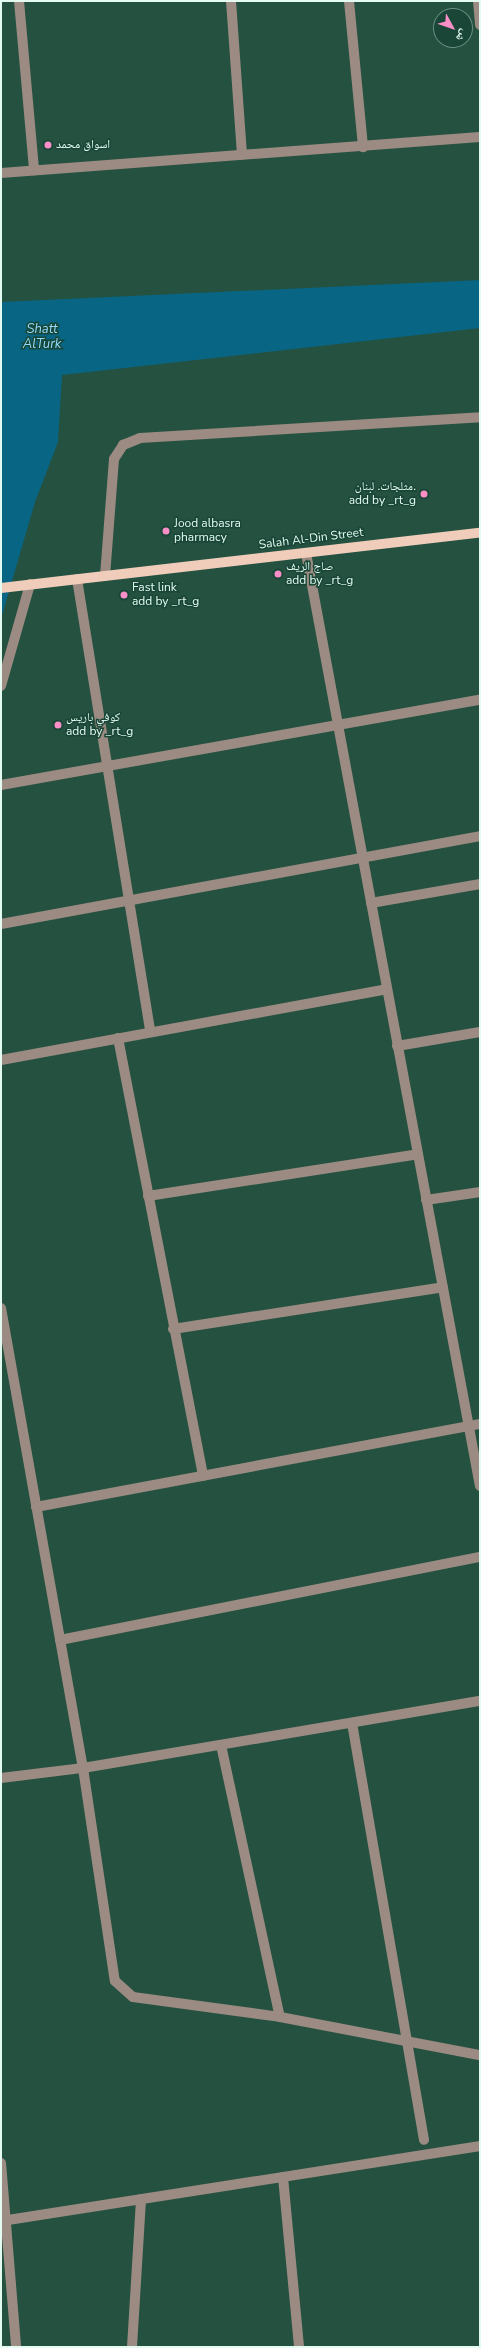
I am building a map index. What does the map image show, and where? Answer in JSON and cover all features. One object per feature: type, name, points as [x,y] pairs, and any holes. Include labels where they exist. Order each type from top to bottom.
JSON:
[{"type":"main road","name":"Salah Al-Din Street","points":[[1,588],[480,533]]},
{"type":"street","points":[[20,1],[34,170]]},
{"type":"street","points":[[231,1],[242,155]]},
{"type":"street","points":[[349,1],[363,147]]},
{"type":"street","points":[[478,1],[480,25]]},
{"type":"street","points":[[1,173],[363,147],[480,137]]},
{"type":"street","points":[[105,576],[114,459],[123,446],[140,438],[480,417]]},
{"type":"street","points":[[306,553],[480,1486]]},
{"type":"street","points":[[77,579],[150,1032]]},
{"type":"street","points":[[1,686],[30,584]]},
{"type":"street","points":[[1,785],[480,700]]},
{"type":"street","points":[[1,924],[480,836]]},
{"type":"street","points":[[371,903],[480,884]]},
{"type":"street","points":[[1,1060],[387,989]]},
{"type":"street","points":[[398,1046],[480,1032]]},
{"type":"street","points":[[118,1038],[173,1329],[203,1476]]},
{"type":"street","points":[[148,1196],[418,1154]]},
{"type":"street","points":[[426,1200],[480,1192]]},
{"type":"street","points":[[173,1329],[443,1287]]},
{"type":"street","points":[[1,1308],[3,1330],[83,1768],[114,1981],[133,1997],[280,2017],[480,2055]]},
{"type":"street","points":[[36,1507],[480,1424]]},
{"type":"street","points":[[60,1640],[480,1557]]},
{"type":"street","points":[[1,1778],[83,1768],[480,1701]]},
{"type":"street","points":[[352,1723],[409,2041],[424,2140]]},
{"type":"street","points":[[220,1745],[280,2017]]},
{"type":"street","points":[[8,2220],[480,2146]]},
{"type":"street","points":[[1,2163],[8,2220],[5,2245],[16,2347]]},
{"type":"street","points":[[283,2177],[299,2347]]},
{"type":"street","points":[[132,2347],[141,2199]]},
{"type":"water","name":"Shatt AlTurk","points":[[480,280],[480,328],[62,375],[58,442],[35,502],[1,619],[1,302]]},
{"type":"place","name":"اسواق محمد","points":[[48,145]]},
{"type":"place","name":"مثلجات. لبنان. add by _rt_g","points":[[424,494]]},
{"type":"place","name":"Jood albasra pharmacy","points":[[166,531]]},
{"type":"place","name":"صاج الريف add by _rt_g","points":[[278,574]]},
{"type":"place","name":"Fast link add by _rt_g","points":[[124,595]]},
{"type":"place","name":"كوفي باريس add by _rt_g","points":[[58,725]]}]
